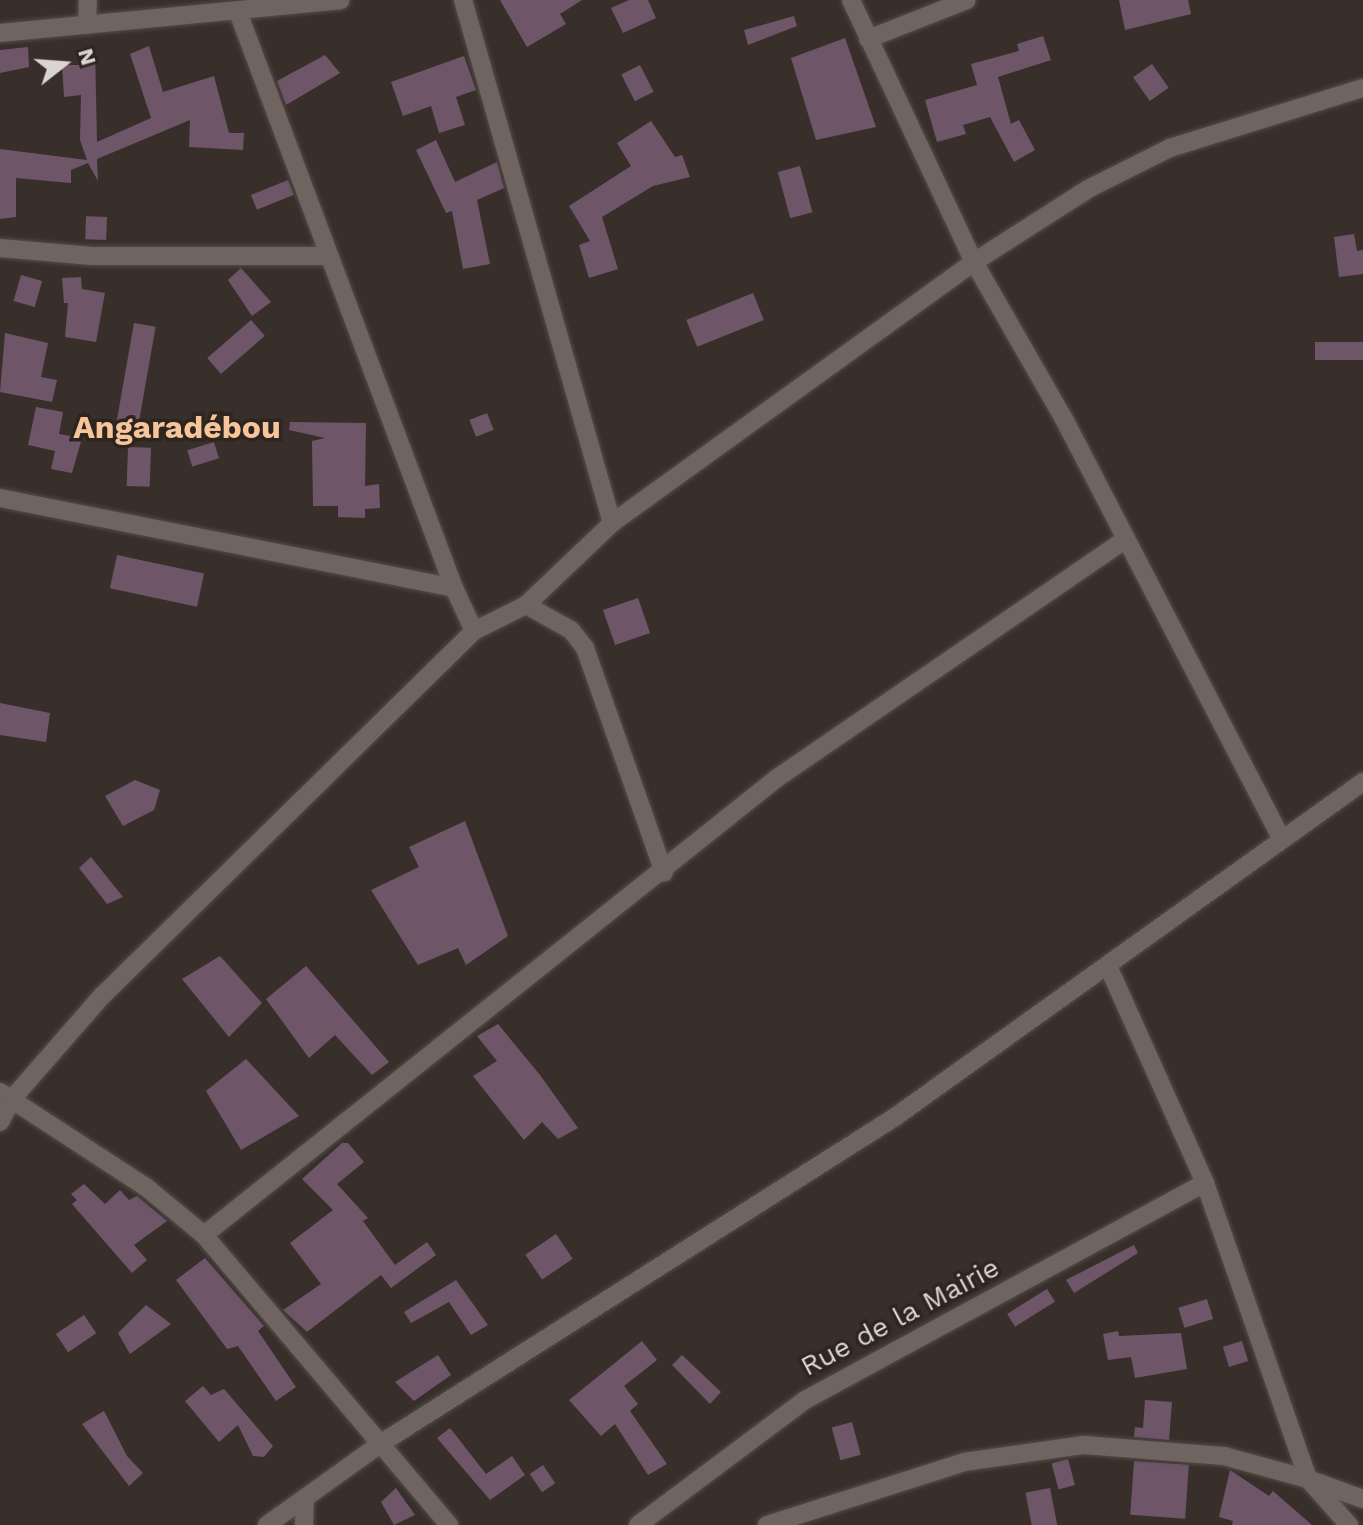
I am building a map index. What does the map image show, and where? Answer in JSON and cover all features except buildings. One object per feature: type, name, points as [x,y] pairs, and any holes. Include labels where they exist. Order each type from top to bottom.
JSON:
[{"type":"street","points":[[87,25],[88,0]]},
{"type":"street","points":[[0,33],[340,0]]},
{"type":"street","points":[[463,0],[612,523]]},
{"type":"street","points":[[851,0],[974,262],[1064,419],[1281,838]]},
{"type":"street","points":[[868,39],[967,0]]},
{"type":"street","points":[[238,12],[327,256],[454,588],[474,631]]},
{"type":"street","points":[[0,1122],[6,1096],[102,996],[474,631],[526,605],[612,523],[974,262],[1088,189],[1170,148],[1256,117],[1363,88]]},
{"type":"street","points":[[0,248],[92,256],[327,256]]},
{"type":"street","points":[[0,498],[454,588]]},
{"type":"street","points":[[204,1235],[664,872],[777,778],[1125,540]]},
{"type":"street","points":[[526,605],[571,630],[585,648],[664,872]]},
{"type":"street","points":[[267,1525],[380,1444],[895,1117],[1363,782]]},
{"type":"street","points":[[1108,966],[1205,1183],[1308,1479],[1349,1525]]},
{"type":"street","points":[[6,1096],[147,1188],[204,1235],[449,1525]]},
{"type":"street","name":"Rue de la Mairie","points":[[638,1525],[805,1400],[1205,1183]]},
{"type":"street","points":[[767,1525],[964,1462],[1084,1445],[1224,1456],[1308,1479],[1363,1499]]},
{"type":"street","points":[[304,1525],[305,1498]]},
{"type":"district","name":"Angaradébou","points":[[177,427]]}]
